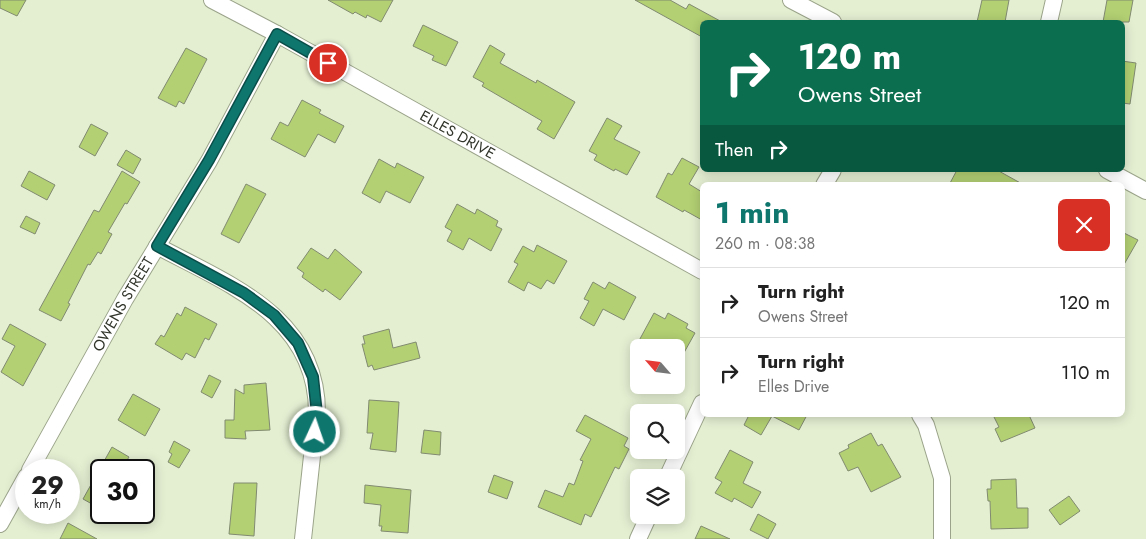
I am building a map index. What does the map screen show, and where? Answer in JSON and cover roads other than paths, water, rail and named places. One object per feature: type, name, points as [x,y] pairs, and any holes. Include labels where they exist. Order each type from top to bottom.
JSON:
[{"type":"street","name":"ELLES DRIVE","points":[[212,0],[277,34],[700,270]]},
{"type":"street","points":[[791,0],[829,20]]},
{"type":"street","points":[[1050,20],[1054,0]]},
{"type":"street","name":"OWENS STREET","points":[[36,459],[125,300],[209,160],[277,34]]},
{"type":"street","points":[[1111,172],[1146,191]]},
{"type":"street","points":[[157,246],[244,293],[274,315],[298,343],[313,377],[317,414],[302,539]]},
{"type":"street","points":[[671,469],[700,407]]},
{"type":"street","points":[[921,417],[926,425],[942,478],[942,539]]},
{"type":"street","points":[[0,524],[15,497]]},
{"type":"street","points":[[638,539],[645,524]]}]
